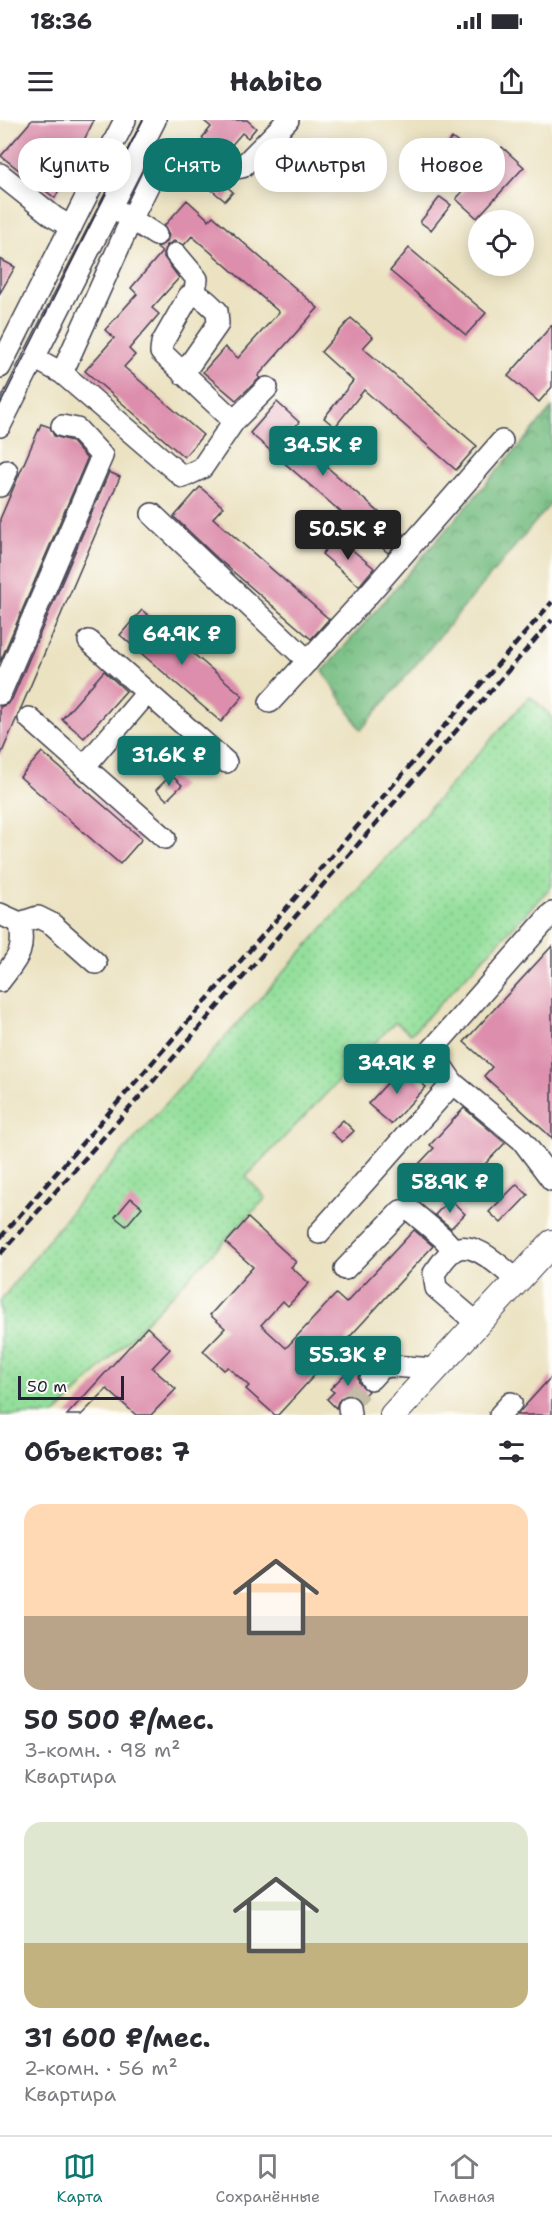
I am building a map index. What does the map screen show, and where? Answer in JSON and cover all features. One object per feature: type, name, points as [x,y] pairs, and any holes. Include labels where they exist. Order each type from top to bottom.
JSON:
[{"type":"main road","points":[[393,1415],[552,1243]]},
{"type":"street","points":[[116,138],[125,120]]},
{"type":"street","points":[[0,426],[155,120]]},
{"type":"street","points":[[62,373],[131,220],[170,159],[197,162],[220,171],[242,167],[288,120]]},
{"type":"street","points":[[0,174],[54,217],[71,227]]},
{"type":"street","points":[[0,367],[88,192],[156,235]]},
{"type":"street","points":[[176,254],[197,279],[194,295]]},
{"type":"street","points":[[183,374],[218,324],[217,311],[199,296],[194,295],[189,296],[161,347],[164,356],[183,374],[234,421]]},
{"type":"street","points":[[34,358],[62,373],[183,477],[202,468],[234,421],[267,388]]},
{"type":"street","points":[[0,694],[102,456],[77,429],[62,426]]},
{"type":"street","points":[[270,702],[367,597],[502,441]]},
{"type":"street","points":[[152,514],[308,661]]},
{"type":"street","points":[[89,641],[226,762]]},
{"type":"street","points":[[84,766],[147,693]]},
{"type":"street","points":[[29,718],[165,838]]},
{"type":"street","points":[[552,913],[431,1051],[453,1083],[522,1140],[552,1180]]},
{"type":"street","points":[[0,914],[20,923],[38,917],[52,924],[96,963]]},
{"type":"street","points":[[0,981],[20,954],[22,938],[20,923]]},
{"type":"street","points":[[319,1233],[453,1083]]},
{"type":"street","points":[[345,1269],[401,1211],[405,1210],[410,1210],[454,1250]]},
{"type":"street","points":[[478,1324],[436,1288],[434,1273],[454,1250],[466,1247],[476,1250],[518,1281]]},
{"type":"street","points":[[371,1379],[381,1368],[391,1366],[436,1369]]},
{"type":"green space","points":[[552,408],[552,502],[361,730],[323,671]]},
{"type":"green space","points":[[530,696],[552,717],[552,886],[411,1034],[395,1022],[246,1177],[266,1198],[55,1415],[0,1415],[0,1301],[80,1200]]},
{"type":"building","points":[[32,120],[94,120],[85,138],[18,138],[18,169],[1,156]]},
{"type":"building","points":[[203,120],[247,120],[256,128],[248,138],[242,133],[238,138],[202,138],[211,127]]},
{"type":"building","points":[[505,150],[524,167],[505,188]]},
{"type":"building","points":[[47,192],[58,192],[55,198]]},
{"type":"building","points":[[214,192],[233,192],[225,201]]},
{"type":"building","points":[[462,192],[501,192],[484,210],[468,210],[456,199]]},
{"type":"building","points":[[440,197],[451,205],[431,230],[420,222]]},
{"type":"building","points":[[187,200],[209,220],[213,216],[318,308],[258,376],[260,378],[236,400],[203,372],[225,347],[238,358],[279,312],[192,236],[184,245],[174,241],[167,245],[164,257],[179,278],[152,308],[159,314],[129,349],[135,355],[124,367],[203,435],[184,457],[85,371],[114,338],[105,330],[137,294],[131,288],[162,252],[157,248],[167,241],[169,235],[164,226]]},
{"type":"building","points":[[409,248],[486,313],[466,335],[390,271]]},
{"type":"building","points":[[0,259],[15,267],[0,293]]},
{"type":"building","points":[[351,318],[373,337],[363,348],[477,446],[456,470],[364,390],[335,427],[324,418],[353,381],[321,352]]},
{"type":"building","points":[[552,325],[552,387],[539,402],[508,376]]},
{"type":"building","points":[[277,402],[299,422],[289,434],[404,534],[388,553],[250,433]]},
{"type":"building","points":[[41,424],[50,427],[54,436],[71,441],[87,459],[0,662],[0,519]]},
{"type":"building","points":[[109,472],[120,477],[0,757],[0,707],[12,699]]},
{"type":"building","points":[[200,487],[223,507],[213,518],[329,619],[311,639],[216,557],[174,517]]},
{"type":"building","points":[[337,537],[374,568],[359,586],[322,554]]},
{"type":"building","points":[[142,610],[243,696],[221,722],[120,635]]},
{"type":"building","points":[[104,671],[126,691],[84,738],[62,719]]},
{"type":"building","points":[[42,752],[142,839],[120,864],[20,777]]},
{"type":"building","points":[[171,775],[182,785],[167,800],[156,790]]},
{"type":"building","points":[[552,946],[552,1138],[484,1076],[492,1067],[464,1042]]},
{"type":"building","points":[[403,1066],[426,1087],[391,1124],[368,1104]]},
{"type":"building","points":[[464,1108],[505,1143],[469,1181],[467,1179],[449,1198],[416,1167],[434,1148],[430,1145]]},
{"type":"building","points":[[343,1120],[354,1131],[342,1142],[331,1132]]},
{"type":"building","points":[[517,1184],[528,1195],[501,1223],[489,1212]]},
{"type":"building","points":[[131,1198],[142,1207],[126,1226],[115,1217]]},
{"type":"building","points":[[450,1199],[465,1214],[451,1228],[435,1215]]},
{"type":"building","points":[[248,1218],[296,1262],[291,1267],[309,1283],[288,1306],[283,1301],[261,1325],[286,1348],[336,1294],[346,1303],[414,1230],[433,1246],[278,1415],[275,1415],[246,1389],[249,1386],[228,1367],[224,1370],[203,1351],[225,1328],[210,1315],[253,1267],[226,1243]]},
{"type":"building","points":[[147,1327],[170,1349],[152,1368],[176,1389],[151,1415],[136,1415],[107,1389],[81,1415],[67,1415]]},
{"type":"building","points":[[355,1364],[362,1370],[358,1377],[359,1383],[368,1391],[359,1400],[353,1395],[342,1397],[336,1408],[327,1399],[334,1392],[330,1389]]},
{"type":"building","points":[[552,1376],[552,1415],[517,1415],[522,1409]]},
{"type":"tunnel","points":[[349,1407],[351,1401],[371,1379]]},
{"type":"tram line","points":[[0,405],[143,120]]},
{"type":"railway","points":[[0,1238],[552,602]]},
{"type":"railway","points":[[0,1254],[135,1102],[552,620]]}]
